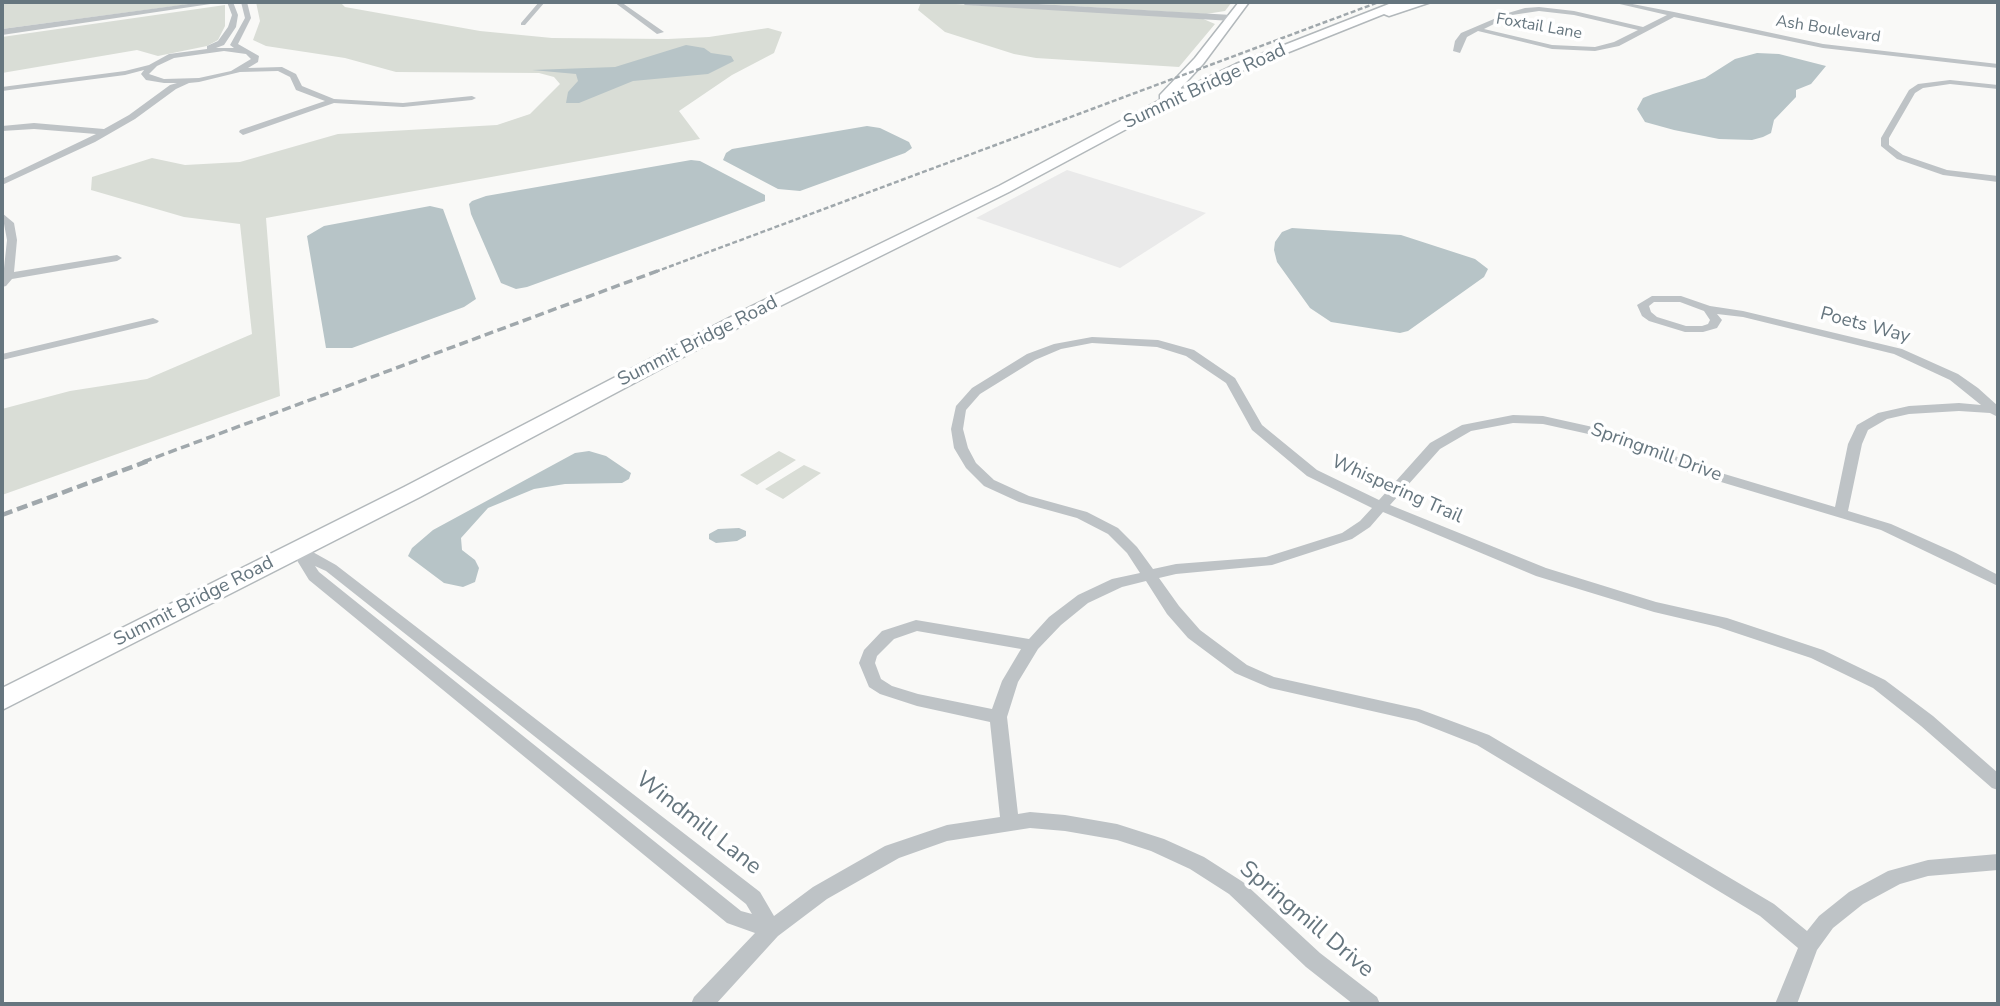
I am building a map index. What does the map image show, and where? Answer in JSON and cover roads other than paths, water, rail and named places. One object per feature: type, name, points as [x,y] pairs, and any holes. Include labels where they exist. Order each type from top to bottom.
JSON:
[{"type":"main road","points":[[1155,108],[1198,62],[1244,2]]},
{"type":"main road","name":"Summit Bridge Road","points":[[2,700],[756,311],[1004,189],[1155,108],[1235,70],[1404,2]]},
{"type":"main road","points":[[1342,27],[1426,2]]},
{"type":"main road","points":[[1198,62],[1235,70]]},
{"type":"street","points":[[2,32],[220,2]]},
{"type":"street","points":[[2,89],[147,70],[164,59],[215,46],[227,36],[235,15],[230,2]]},
{"type":"street","points":[[241,70],[253,62],[255,56],[234,45],[248,18],[244,2]]},
{"type":"street","points":[[523,24],[542,2]]},
{"type":"street","points":[[617,2],[660,32]]},
{"type":"street","points":[[965,2],[1232,18]]},
{"type":"street","name":"Ash Boulevard","points":[[1614,2],[1823,46],[1998,66]]},
{"type":"street","points":[[1457,51],[1458,41],[1464,34],[1510,14],[1539,9],[1574,13],[1643,29]]},
{"type":"street","name":"Foxtail Lane","points":[[1476,29],[1552,47],[1581,50],[1604,48],[1674,14]]},
{"type":"street","points":[[196,51],[243,50]]},
{"type":"street","points":[[253,62],[266,68],[288,72],[299,88],[333,101],[403,105],[472,99]]},
{"type":"street","points":[[147,70],[153,79],[173,84],[241,70],[266,68]]},
{"type":"street","points":[[1998,87],[1950,82],[1921,86],[1912,92],[1885,138],[1885,146],[1899,157],[1936,170],[1974,178],[1998,179]]},
{"type":"street","points":[[2,182],[66,154],[106,132],[173,84]]},
{"type":"street","points":[[243,132],[333,101]]},
{"type":"street","points":[[2,128],[34,125],[106,132]]},
{"type":"street","points":[[2,216],[9,223],[12,240],[5,280],[117,258]]},
{"type":"street","name":"Poets Way","points":[[1707,309],[1716,320],[1713,326],[1703,330],[1685,330],[1653,319],[1646,314],[1643,305],[1652,299],[1667,297],[1694,302],[1707,309],[1743,314],[1898,351],[1954,377],[1996,411]]},
{"type":"street","points":[[2,357],[153,321]]},
{"type":"street","name":"Whispering Trail","points":[[1809,944],[1767,910],[1483,740],[1419,715],[1269,682],[1241,669],[1194,634],[1114,530],[1073,512],[1024,499],[989,483],[971,465],[961,448],[957,429],[960,409],[976,391],[1031,357],[1058,346],[1092,340],[1158,344],[1190,354],[1218,369],[1231,381],[1257,427],[1312,473],[1380,506],[1541,572],[1654,607],[1721,622],[1817,654],[1879,684],[1927,721],[1998,783]]},
{"type":"street","points":[[1841,512],[1855,444],[1863,428],[1883,416],[1909,410],[1959,407],[1996,411]]},
{"type":"street","name":"Springmill Drive","points":[[1010,821],[998,717],[1010,681],[1032,645],[1055,621],[1083,599],[1117,583],[1176,569],[1267,562],[1347,536],[1365,524],[1435,446],[1467,428],[1513,419],[1543,420],[1615,436],[1696,470],[1841,512],[1913,538],[1998,581]]},
{"type":"street","points":[[297,549],[314,576],[734,917],[771,930]]},
{"type":"street","name":"Windmill Lane","points":[[297,549],[331,568],[753,898],[771,930]]},
{"type":"street","points":[[998,717],[908,698],[886,690],[875,683],[870,673],[867,663],[870,654],[888,635],[916,625],[1032,645]]},
{"type":"street","name":"Springmill Drive","points":[[702,1004],[771,930],[820,893],[892,852],[947,833],[1010,821],[1065,822],[1117,832],[1157,845],[1198,863],[1236,888],[1313,960],[1369,1004]]},
{"type":"street","points":[[1786,1004],[1809,944],[1826,922],[1846,906],[1895,877],[1928,868],[1998,862]]},
{"type":"railway","points":[[655,272],[1379,2]]},
{"type":"railway","points":[[143,462],[660,270]]},
{"type":"railway","points":[[2,515],[148,461]]}]
